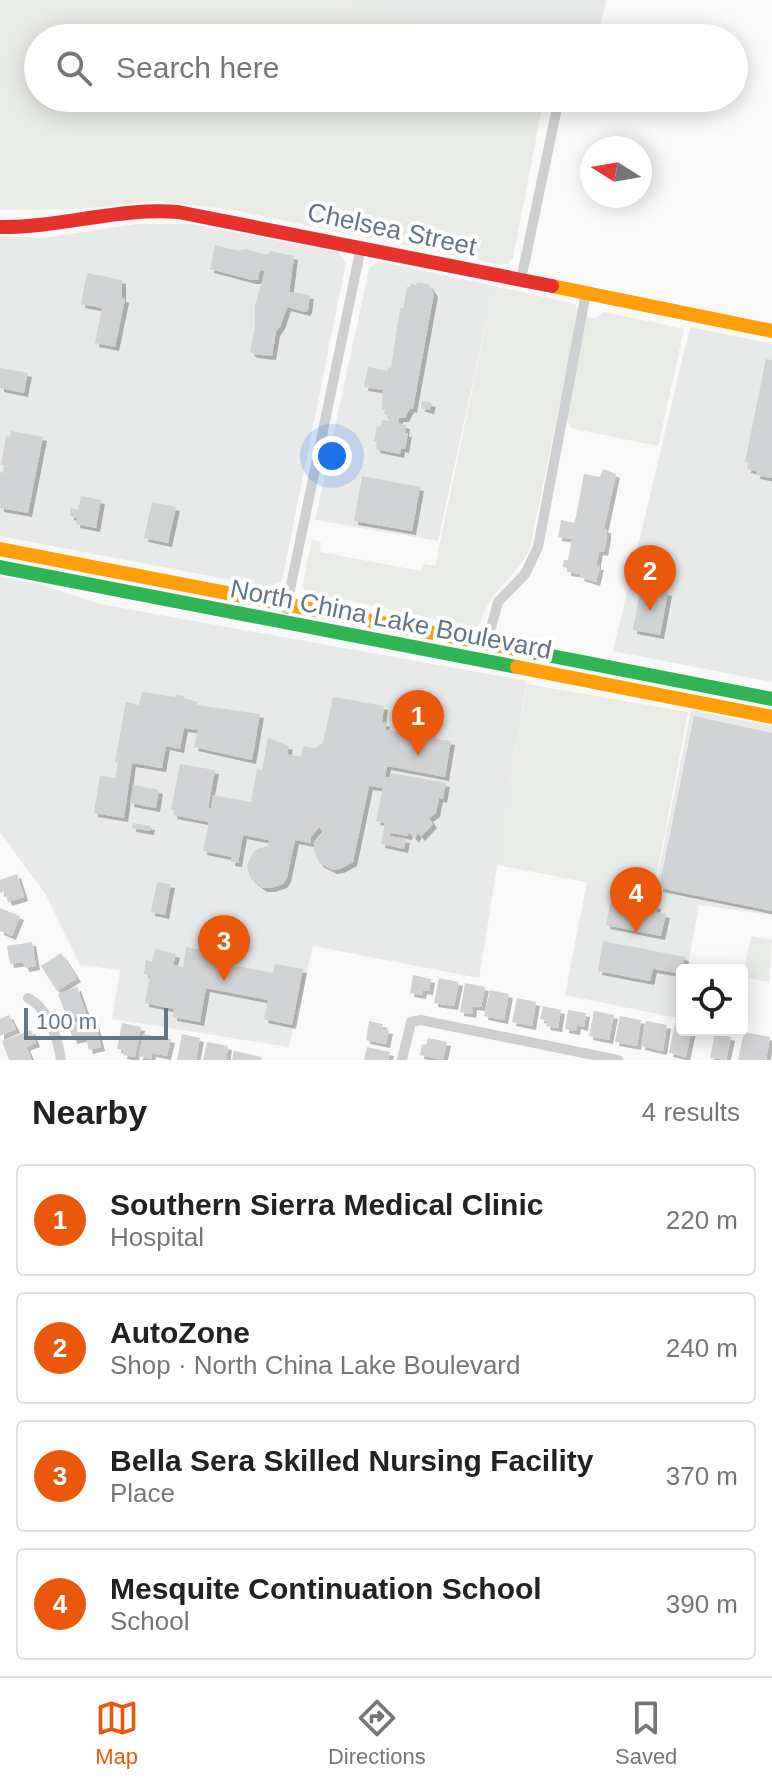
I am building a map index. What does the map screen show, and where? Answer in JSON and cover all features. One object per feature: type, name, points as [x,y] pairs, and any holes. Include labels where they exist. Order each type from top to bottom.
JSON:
[{"type":"main road","name":"Chelsea Street","points":[[0,227],[38,228],[165,211],[230,219],[772,331]]},
{"type":"main road","name":"North China Lake Boulevard","points":[[0,549],[772,699]]},
{"type":"main road","name":"North China Lake Boulevard","points":[[0,567],[772,717]]},
{"type":"main road","points":[[486,662],[496,654],[554,663],[567,657]]},
{"type":"street","points":[[521,280],[556,112]]},
{"type":"street","points":[[284,623],[361,247]]},
{"type":"street","points":[[487,642],[498,602],[525,574],[538,547],[586,293]]},
{"type":"street","points":[[28,998],[37,1002],[52,1029],[61,1060]]},
{"type":"street","points":[[402,1060],[411,1022],[428,1020],[587,1057],[618,1060]]},
{"type":"shaded area","points":[[0,0],[343,0],[450,24],[24,24],[24,112],[541,112],[513,258],[508,264],[233,210],[158,201],[79,209],[0,210]]},
{"type":"shaded area","points":[[343,0],[606,0],[601,24],[450,24]]},
{"type":"shaded area","points":[[136,224],[192,224],[338,252],[346,263],[282,581],[268,587],[0,536],[0,236],[44,238]]},
{"type":"shaded area","points":[[378,261],[494,286],[438,541],[315,520],[369,269]]},
{"type":"shaded area","points":[[494,286],[575,304],[578,314],[530,548],[525,558],[497,591],[475,628],[306,591],[302,587],[312,540],[321,542],[320,552],[421,571],[424,564],[435,566]]},
{"type":"shaded area","points":[[604,312],[684,329],[658,446],[570,428],[565,415],[587,317],[595,318]]},
{"type":"shaded area","points":[[690,327],[772,344],[772,682],[613,651]]},
{"type":"shaded area","points":[[0,577],[39,584],[100,604],[527,681],[479,978],[313,946],[289,1047],[112,1019],[120,970],[80,965],[46,895],[0,832]]},
{"type":"shaded area","points":[[527,684],[688,712],[653,895],[497,865]]},
{"type":"shaded area","points":[[691,710],[772,726],[772,915],[699,905],[691,964],[676,964],[676,1018],[565,995],[587,881],[654,894]]},
{"type":"shaded area","points":[[751,936],[772,940],[769,982],[748,978],[748,964],[746,964]]},
{"type":"building","points":[[215,245],[238,251],[246,249],[269,254],[270,251],[294,256],[289,294],[310,295],[308,309],[306,312],[287,307],[276,332],[272,356],[250,351],[255,305],[265,271],[260,270],[258,280],[252,280],[210,269]]},
{"type":"building","points":[[87,273],[122,280],[122,298],[125,299],[115,347],[95,343],[102,308],[81,304]]},
{"type":"building","points":[[417,282],[428,284],[434,293],[413,409],[410,408],[405,418],[399,418],[398,423],[406,425],[405,433],[408,433],[405,449],[401,448],[400,454],[376,449],[377,426],[380,427],[382,420],[389,421],[390,417],[382,409],[383,390],[364,387],[368,367],[387,371],[388,367],[391,368],[400,308],[403,309],[407,287]]},
{"type":"building","points":[[766,359],[772,360],[772,478],[756,475],[757,471],[747,469],[748,463],[745,462]]},
{"type":"building","points":[[0,368],[28,373],[24,393],[0,388]]},
{"type":"building","points":[[422,401],[432,403],[430,410],[421,408]]},
{"type":"building","points":[[11,431],[43,437],[28,513],[0,508],[0,472],[3,473],[4,465],[1,465],[6,436],[10,437]]},
{"type":"building","points":[[603,469],[616,474],[604,529],[607,529],[607,536],[604,552],[599,551],[597,561],[597,566],[600,566],[596,582],[580,577],[581,574],[567,572],[567,568],[563,567],[564,560],[568,560],[572,539],[558,537],[561,520],[574,523],[584,474],[600,477]]},
{"type":"building","points":[[362,476],[420,487],[412,531],[354,521]]},
{"type":"building","points":[[81,496],[101,500],[96,528],[76,524],[77,518],[70,516],[71,508],[78,510]]},
{"type":"building","points":[[152,502],[176,507],[168,543],[144,538]]},
{"type":"building","points":[[641,586],[668,592],[660,635],[633,630]]},
{"type":"building","points":[[142,692],[184,696],[197,702],[197,705],[260,714],[252,760],[194,747],[198,730],[184,728],[180,749],[166,746],[162,768],[132,763],[124,818],[94,813],[100,776],[115,778],[126,702],[139,705]]},
{"type":"building","points":[[333,697],[384,706],[382,722],[386,723],[385,730],[437,736],[436,739],[451,741],[445,777],[387,766],[385,777],[390,778],[391,773],[446,783],[443,799],[439,798],[436,813],[429,818],[433,824],[421,837],[418,833],[415,839],[409,832],[408,836],[391,833],[390,836],[406,839],[404,849],[381,844],[385,823],[376,821],[383,788],[369,786],[353,862],[333,870],[319,863],[314,849],[315,841],[323,832],[319,827],[310,843],[295,840],[283,884],[263,888],[251,879],[247,866],[252,854],[268,846],[269,840],[243,835],[238,863],[231,862],[232,857],[203,851],[209,822],[173,815],[174,810],[171,810],[180,764],[215,770],[208,808],[211,808],[213,795],[251,802],[257,769],[262,770],[268,738],[289,746],[287,754],[301,757],[303,746],[315,748],[323,743]]},
{"type":"building","points":[[694,716],[772,733],[772,911],[659,888]]},
{"type":"building","points":[[133,785],[159,790],[156,808],[130,803]]},
{"type":"building","points":[[133,823],[151,826],[150,831],[132,828]]},
{"type":"building","points":[[17,874],[24,897],[8,902],[4,891],[0,893],[0,880]]},
{"type":"building","points":[[157,882],[171,884],[165,915],[151,912]]},
{"type":"building","points":[[612,896],[657,905],[656,912],[666,914],[661,936],[606,925]]},
{"type":"building","points":[[0,908],[20,916],[12,936],[0,931]]},
{"type":"building","points":[[603,941],[685,957],[683,964],[676,964],[676,973],[653,969],[650,981],[598,971]]},
{"type":"building","points":[[32,942],[36,966],[25,968],[23,962],[10,964],[7,946]]},
{"type":"building","points":[[186,947],[213,952],[212,961],[273,973],[275,964],[303,969],[292,1025],[264,1019],[268,1000],[206,988],[200,1022],[173,1017],[174,1009],[145,1003],[150,975],[144,974],[146,960],[152,962],[155,949],[176,954],[173,965],[183,967]]},
{"type":"building","points":[[61,953],[77,978],[57,991],[41,966]]},
{"type":"building","points":[[413,975],[431,979],[429,991],[423,990],[422,995],[410,993]]},
{"type":"building","points":[[439,978],[459,982],[454,1006],[434,1003]]},
{"type":"building","points":[[465,983],[485,987],[481,1007],[473,1006],[472,1014],[460,1012]]},
{"type":"building","points":[[77,987],[86,1013],[68,1020],[58,994]]},
{"type":"building","points":[[490,990],[509,994],[504,1020],[484,1016]]},
{"type":"building","points":[[517,998],[536,1002],[532,1026],[512,1022]]},
{"type":"building","points":[[543,1006],[561,1010],[558,1028],[546,1026],[547,1021],[540,1019]]},
{"type":"building","points":[[568,1010],[586,1013],[584,1027],[577,1025],[576,1031],[565,1029]]},
{"type":"building","points":[[594,1011],[614,1015],[609,1040],[589,1036]]},
{"type":"building","points":[[9,1015],[16,1029],[0,1036],[0,1019]]},
{"type":"building","points":[[620,1016],[641,1020],[637,1046],[615,1042]]},
{"type":"building","points":[[94,1019],[101,1047],[89,1050],[86,1037],[73,1040],[69,1025]]},
{"type":"building","points":[[369,1021],[383,1024],[382,1029],[389,1030],[386,1044],[366,1040]]},
{"type":"building","points":[[646,1021],[667,1025],[663,1051],[641,1046]]},
{"type":"building","points":[[122,1023],[141,1027],[135,1057],[123,1055],[124,1050],[117,1049]]},
{"type":"building","points":[[676,1023],[676,1036],[691,1036],[686,1057],[669,1053]]},
{"type":"building","points":[[31,1030],[36,1043],[26,1047],[32,1060],[9,1060],[2,1041]]},
{"type":"building","points":[[748,1033],[770,1037],[766,1060],[738,1060],[743,1036],[748,1036]]},
{"type":"building","points":[[143,1034],[171,1039],[167,1056],[152,1053],[151,1059],[139,1056]]},
{"type":"building","points":[[182,1034],[200,1038],[196,1060],[177,1060]]},
{"type":"building","points":[[714,1036],[731,1037],[726,1060],[710,1058]]},
{"type":"building","points":[[428,1038],[447,1042],[443,1060],[420,1055],[422,1044],[426,1045]]},
{"type":"building","points":[[207,1042],[228,1046],[226,1060],[203,1060]]},
{"type":"building","points":[[367,1047],[390,1052],[388,1060],[364,1060]]},
{"type":"building","points":[[234,1051],[262,1057],[261,1060],[232,1060]]},
{"type":"traffic: fast","points":[[0,567],[517,667]]},
{"type":"traffic: fast","points":[[521,650],[772,699]]},
{"type":"traffic: slow","points":[[552,286],[772,331]]},
{"type":"traffic: slow","points":[[0,549],[521,650]]},
{"type":"traffic: slow","points":[[517,667],[772,717]]},
{"type":"traffic: jam","points":[[0,227],[134,212],[178,212],[552,286]]},
{"type":"place","name":"AutoZone","points":[[650,611]]},
{"type":"place","name":"Southern Sierra Medical Clinic","points":[[418,756]]},
{"type":"place","name":"Mesquite Continuation School","points":[[636,933]]},
{"type":"place","name":"Bella Sera Skilled Nursing Facility","points":[[224,981]]}]
